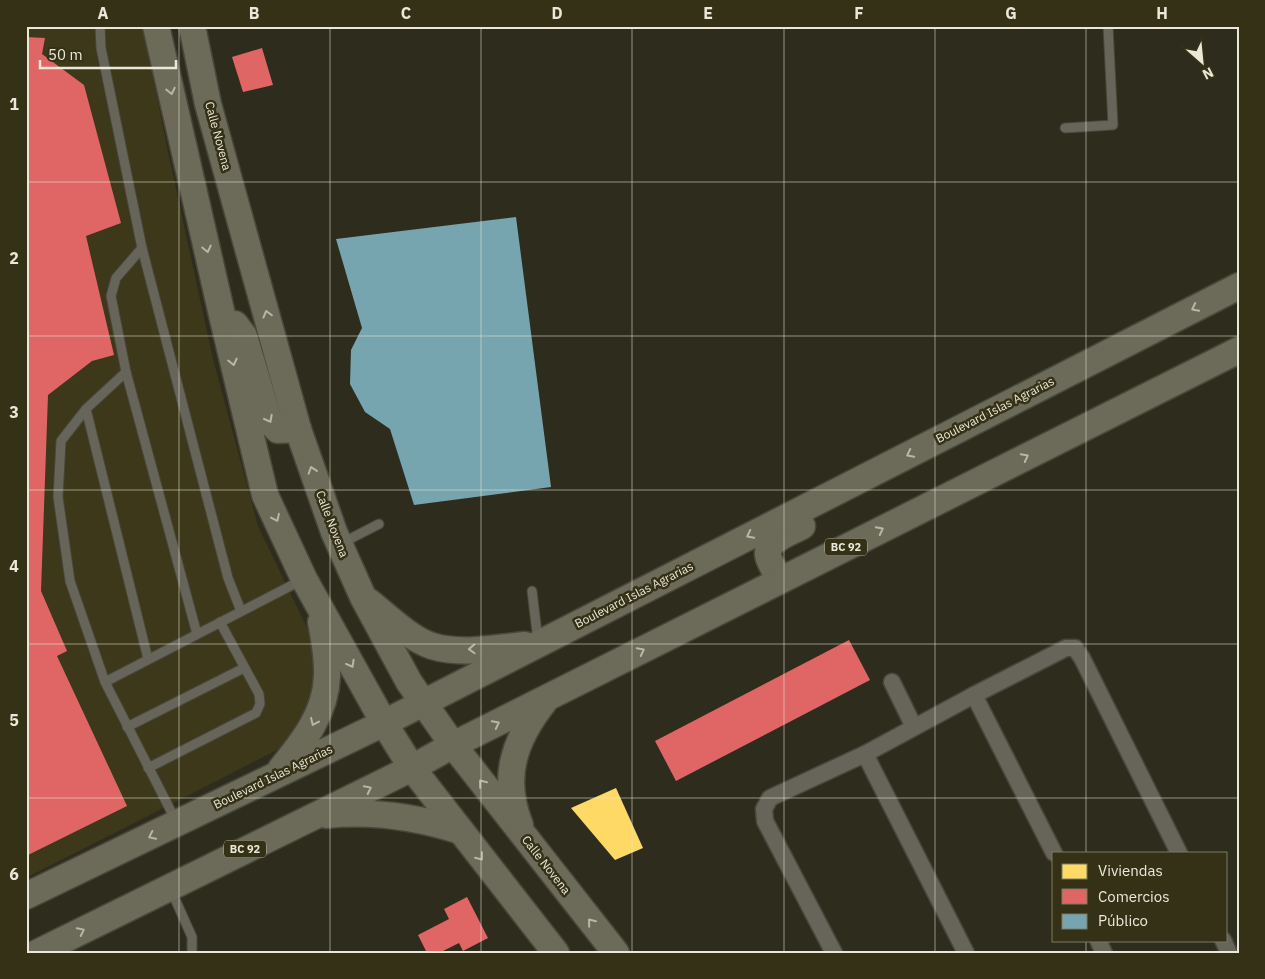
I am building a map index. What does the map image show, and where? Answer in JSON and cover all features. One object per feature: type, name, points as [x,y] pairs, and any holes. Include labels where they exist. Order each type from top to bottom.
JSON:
[{"type":"main road","points":[[156,26],[265,494],[304,579],[384,723],[412,768],[556,953]]},
{"type":"main road","points":[[178,26],[192,79],[199,94],[208,104]]},
{"type":"main road","name":"Calle Novena","points":[[192,26],[208,104],[298,429],[340,545],[362,597],[422,702],[452,745],[616,953]]},
{"type":"main road","name":"Boulevard Islas Agrarias","points":[[26,896],[384,723],[1239,286]]},
{"type":"main road","points":[[222,315],[238,326],[244,336],[268,421],[278,430],[298,429]]},
{"type":"main road","name":"BC 92","points":[[37,953],[412,768],[452,745],[1239,350]]},
{"type":"main road","points":[[780,580],[769,557],[770,546],[778,539],[832,510],[858,480]]},
{"type":"main road","points":[[362,597],[410,634],[430,645],[451,650],[466,650],[538,644]]},
{"type":"main road","points":[[275,776],[302,743],[323,702],[327,676],[319,606]]},
{"type":"main road","points":[[526,840],[513,804],[512,766],[516,747],[524,730],[547,698]]},
{"type":"main road","points":[[311,817],[361,813],[387,814],[461,831]]},
{"type":"street","points":[[834,953],[765,821],[764,809],[770,798],[865,754],[1066,648],[1075,648],[1082,658],[1179,852]]},
{"type":"street","points":[[892,682],[914,727]]},
{"type":"street","points":[[974,695],[1053,852]]},
{"type":"street","points":[[865,754],[966,953]]},
{"type":"lane","points":[[100,26],[101,48],[142,248],[228,578],[242,611]]},
{"type":"lane","points":[[1065,128],[1113,125],[1108,26]]},
{"type":"lane","points":[[142,248],[116,278],[111,296],[126,372],[197,634]]},
{"type":"lane","points":[[126,372],[86,409],[61,442],[58,497],[70,581],[105,682],[178,823]]},
{"type":"lane","points":[[86,409],[148,659]]},
{"type":"lane","points":[[340,545],[379,524]]},
{"type":"lane","points":[[105,682],[304,579]]},
{"type":"lane","points":[[532,592],[538,644]]},
{"type":"lane","points":[[148,768],[256,713],[260,704],[259,694],[220,622]]},
{"type":"lane","points":[[127,727],[244,668]]},
{"type":"lane","points":[[170,887],[192,937],[192,953]]},
{"type":"shaded area","points":[[26,26],[143,26],[213,359],[258,526],[310,634],[320,689],[285,746],[26,878]]},
{"type":"building: Viviendas","points":[[616,788],[643,848],[615,860],[571,808]]},
{"type":"building: Comercios","points":[[26,37],[45,38],[42,54],[84,85],[121,223],[86,236],[114,355],[92,361],[48,395],[41,591],[67,651],[57,656],[127,806],[26,856]]},
{"type":"building: Comercios","points":[[262,48],[273,85],[243,92],[232,57]]},
{"type":"building: Comercios","points":[[849,640],[870,680],[676,781],[655,741]]},
{"type":"building: Comercios","points":[[467,897],[488,938],[463,951],[459,943],[439,953],[427,953],[418,935],[449,919],[444,909]]},
{"type":"building: Público","points":[[516,217],[551,487],[414,505],[390,429],[365,412],[350,384],[351,350],[362,328],[336,239]]}]
